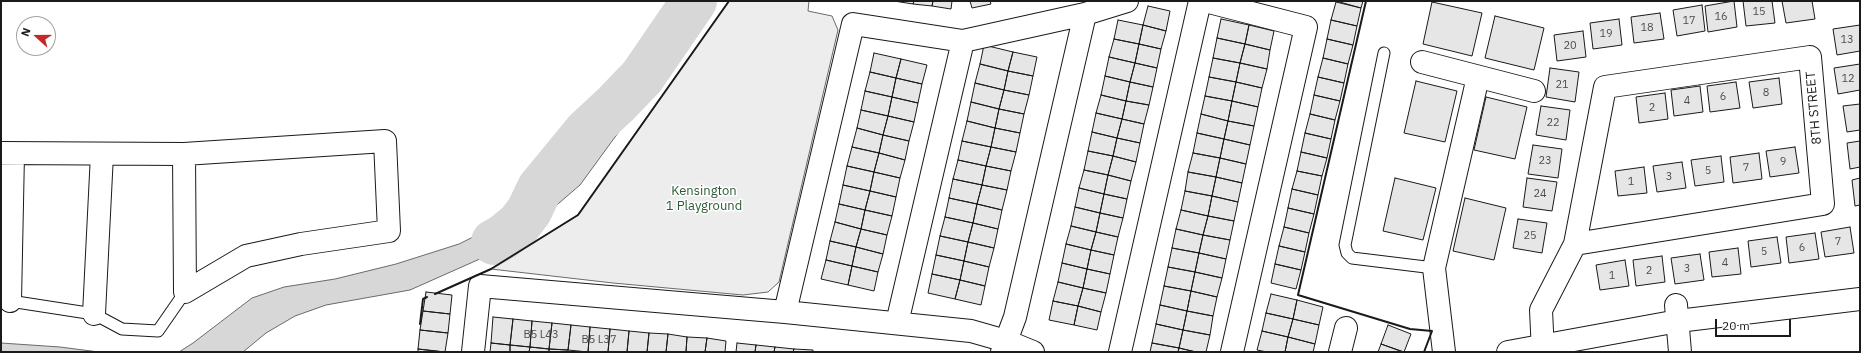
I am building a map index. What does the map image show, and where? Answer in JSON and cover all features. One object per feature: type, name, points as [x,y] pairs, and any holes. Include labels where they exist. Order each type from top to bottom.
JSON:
[{"type":"street","points":[[785,312],[853,24],[963,41],[1085,14],[1127,1]]},
{"type":"street","points":[[1120,352],[1200,1]]},
{"type":"street","points":[[1205,1],[1306,27],[1232,352]]},
{"type":"street","points":[[1004,347],[1015,317],[1085,14]]},
{"type":"street","points":[[897,323],[963,41]]},
{"type":"street","name":"8TH STREET","points":[[1543,349],[1541,310],[1575,244],[1604,87],[1810,57],[1823,204],[1575,244]]},
{"type":"street","points":[[1422,62],[1534,91]]},
{"type":"street","points":[[1444,352],[1434,268],[1478,77]]},
{"type":"street","points":[[5,302],[7,154],[184,154],[385,141],[389,231],[301,244],[246,256],[185,292]]},
{"type":"street","points":[[94,314],[102,154]]},
{"type":"street","points":[[184,154],[185,292]]},
{"type":"street","points":[[473,352],[480,286],[785,312],[971,331],[1004,347],[1033,352]]},
{"type":"street","points":[[1508,352],[1543,349],[1677,313],[1860,299]]},
{"type":"street","points":[[1677,313],[1680,352]]},
{"type":"street","points":[[1340,352],[1346,328]]},
{"type":"lane","points":[[1384,53],[1345,245],[1347,253],[1352,258],[1434,268]]},
{"type":"lane","points":[[5,302],[94,314],[122,328],[158,331],[185,292]]},
{"type":"shaded area","points":[[683,1],[709,1],[626,122],[580,185],[509,246],[410,290],[326,305],[295,316],[266,333],[243,352],[179,352],[252,298],[284,287],[335,279],[396,264],[459,244],[501,223],[538,195],[575,158],[600,118]]},
{"type":"shaded area","name":"Kensington 1 Playground","points":[[729,1],[809,1],[808,11],[832,16],[838,30],[779,282],[768,292],[743,295],[613,283],[491,269],[578,215]]},
{"type":"shaded area","points":[[1,343],[60,347],[99,352],[1,352]]},
{"type":"building","points":[[894,1],[914,1],[913,4]]},
{"type":"building","points":[[914,1],[933,1],[932,6],[913,4]]},
{"type":"building","points":[[933,1],[952,1],[951,9],[932,6]]},
{"type":"building","points":[[970,1],[990,1],[991,4],[972,8]]},
{"type":"building","points":[[1336,1],[1363,1],[1361,8]]},
{"type":"building","points":[[1734,1],[1737,27],[1708,32],[1705,6]]},
{"type":"building","points":[[1743,1],[1772,1],[1775,23],[1746,26]]},
{"type":"building","points":[[1782,1],[1812,1],[1815,19],[1786,23]]},
{"type":"building","points":[[1336,2],[1361,8],[1357,26],[1331,20]]},
{"type":"building","points":[[1432,2],[1482,13],[1472,56],[1423,44]]},
{"type":"building","points":[[1702,5],[1705,31],[1677,36],[1673,10]]},
{"type":"building","points":[[1148,6],[1170,11],[1166,31],[1143,25]]},
{"type":"building","points":[[1660,13],[1664,39],[1634,43],[1631,17]]},
{"type":"building","points":[[1495,16],[1544,28],[1534,70],[1485,58]]},
{"type":"building","points":[[1221,19],[1249,25],[1245,44],[1217,38]]},
{"type":"building","points":[[1619,19],[1622,45],[1593,49],[1590,23]]},
{"type":"building","points":[[1118,20],[1143,25],[1139,44],[1114,39]]},
{"type":"building","points":[[1331,20],[1357,26],[1353,45],[1327,39]]},
{"type":"building","points":[[1143,25],[1166,31],[1161,49],[1139,44]]},
{"type":"building","points":[[1249,25],[1274,31],[1270,50],[1245,44]]},
{"type":"building","points":[[1860,25],[1860,51],[1837,55],[1833,29]]},
{"type":"building","points":[[1583,31],[1586,57],[1557,61],[1554,35]]},
{"type":"building","points":[[1217,38],[1245,44],[1240,63],[1213,58]]},
{"type":"building","points":[[1114,39],[1139,44],[1135,63],[1109,57]]},
{"type":"building","points":[[1327,39],[1353,45],[1348,64],[1323,58]]},
{"type":"building","points":[[1139,44],[1161,49],[1157,68],[1135,63]]},
{"type":"building","points":[[1245,44],[1270,50],[1267,69],[1240,63]]},
{"type":"building","points":[[984,45],[1013,52],[1008,71],[980,64]]},
{"type":"building","points":[[1013,52],[1037,57],[1033,76],[1008,71]]},
{"type":"building","points":[[874,53],[901,59],[896,78],[870,72]]},
{"type":"building","points":[[1109,57],[1135,63],[1130,82],[1105,76]]},
{"type":"building","points":[[1213,58],[1240,63],[1236,82],[1209,77]]},
{"type":"building","points":[[1323,58],[1348,64],[1344,83],[1318,77]]},
{"type":"building","points":[[901,59],[927,65],[922,84],[896,78]]},
{"type":"building","points":[[1135,63],[1157,68],[1153,87],[1130,82]]},
{"type":"building","points":[[1240,63],[1267,69],[1262,88],[1236,82]]},
{"type":"building","points":[[980,64],[1008,71],[1004,90],[975,83]]},
{"type":"building","points":[[1860,64],[1860,90],[1838,94],[1834,68]]},
{"type":"building","points":[[1550,68],[1579,72],[1575,102],[1546,97]]},
{"type":"building","points":[[1008,71],[1033,76],[1029,95],[1004,90]]},
{"type":"building","points":[[870,72],[896,78],[892,97],[865,91]]},
{"type":"building","points":[[1105,76],[1130,82],[1126,101],[1101,95]]},
{"type":"building","points":[[1209,77],[1236,82],[1232,101],[1205,96]]},
{"type":"building","points":[[1318,77],[1344,83],[1340,101],[1314,95]]},
{"type":"building","points":[[896,78],[922,84],[918,103],[892,97]]},
{"type":"building","points":[[1779,78],[1782,104],[1753,108],[1749,82]]},
{"type":"building","points":[[1416,81],[1457,91],[1445,142],[1404,133]]},
{"type":"building","points":[[1130,82],[1153,87],[1149,105],[1126,101]]},
{"type":"building","points":[[1236,82],[1262,88],[1258,107],[1232,101]]},
{"type":"building","points":[[1736,82],[1740,108],[1710,112],[1707,86]]},
{"type":"building","points":[[975,83],[1004,90],[999,109],[971,102]]},
{"type":"building","points":[[1700,86],[1703,112],[1674,116],[1671,90]]},
{"type":"building","points":[[1004,90],[1029,95],[1024,114],[999,109]]},
{"type":"building","points":[[865,91],[892,97],[888,116],[861,110]]},
{"type":"building","points":[[1665,93],[1668,119],[1639,123],[1636,97]]},
{"type":"building","points":[[1101,95],[1126,101],[1122,119],[1096,113]]},
{"type":"building","points":[[1314,95],[1340,101],[1335,120],[1310,114]]},
{"type":"building","points":[[1205,96],[1232,101],[1228,121],[1201,114]]},
{"type":"building","points":[[892,97],[918,103],[914,122],[888,116]]},
{"type":"building","points":[[1486,97],[1527,107],[1515,159],[1474,150]]},
{"type":"building","points":[[1126,101],[1149,105],[1144,124],[1122,119]]},
{"type":"building","points":[[1232,101],[1258,107],[1254,126],[1228,121]]},
{"type":"building","points":[[971,102],[999,109],[995,128],[967,121]]},
{"type":"building","points":[[1860,104],[1860,130],[1847,132],[1843,106]]},
{"type":"building","points":[[1541,106],[1570,110],[1566,140],[1536,135]]},
{"type":"building","points":[[999,109],[1024,114],[1020,133],[995,128]]},
{"type":"building","points":[[861,110],[888,116],[883,135],[857,128]]},
{"type":"building","points":[[1096,113],[1122,119],[1117,138],[1092,132]]},
{"type":"building","points":[[1201,114],[1228,121],[1224,139],[1197,133]]},
{"type":"building","points":[[1310,114],[1335,120],[1331,139],[1305,133]]},
{"type":"building","points":[[888,116],[914,122],[909,141],[883,135]]},
{"type":"building","points":[[1122,119],[1144,124],[1140,143],[1117,138]]},
{"type":"building","points":[[967,121],[995,128],[991,147],[962,141]]},
{"type":"building","points":[[1228,121],[1254,126],[1250,145],[1224,139]]},
{"type":"building","points":[[857,128],[883,135],[879,153],[852,147]]},
{"type":"building","points":[[995,128],[1020,133],[1016,152],[991,147]]},
{"type":"building","points":[[1092,132],[1117,138],[1113,156],[1088,151]]},
{"type":"building","points":[[1197,133],[1224,139],[1220,158],[1193,153]]},
{"type":"building","points":[[1305,133],[1331,139],[1327,158],[1301,152]]},
{"type":"building","points":[[883,135],[909,141],[905,160],[879,153]]},
{"type":"building","points":[[1117,138],[1140,143],[1136,162],[1113,156]]},
{"type":"building","points":[[1224,139],[1250,145],[1246,164],[1220,158]]},
{"type":"building","points":[[962,141],[991,147],[986,166],[958,160]]},
{"type":"building","points":[[1860,141],[1860,167],[1850,169],[1847,143]]},
{"type":"building","points":[[1533,145],[1562,149],[1558,178],[1528,174]]},
{"type":"building","points":[[852,147],[879,153],[874,172],[847,166]]},
{"type":"building","points":[[991,147],[1016,152],[1011,171],[986,166]]},
{"type":"building","points":[[1795,147],[1799,173],[1770,177],[1766,151]]},
{"type":"building","points":[[1088,151],[1113,156],[1108,175],[1084,170]]},
{"type":"building","points":[[1301,152],[1327,158],[1322,176],[1297,171]]},
{"type":"building","points":[[879,153],[905,160],[900,178],[874,172]]},
{"type":"building","points":[[1193,153],[1220,158],[1216,177],[1188,172]]},
{"type":"building","points":[[1759,153],[1762,179],[1733,183],[1730,157]]},
{"type":"building","points":[[1113,156],[1136,162],[1131,181],[1108,175]]},
{"type":"building","points":[[1721,156],[1724,182],[1695,186],[1691,160]]},
{"type":"building","points":[[1220,158],[1246,164],[1242,183],[1216,177]]},
{"type":"building","points":[[958,160],[986,166],[982,185],[953,179]]},
{"type":"building","points":[[1682,162],[1686,188],[1657,192],[1653,166]]},
{"type":"building","points":[[847,166],[874,172],[870,191],[843,185]]},
{"type":"building","points":[[986,166],[1011,171],[1007,190],[982,185]]},
{"type":"building","points":[[1644,167],[1647,193],[1618,196],[1615,171]]},
{"type":"building","points":[[1084,170],[1108,175],[1104,194],[1079,188]]},
{"type":"building","points":[[1297,171],[1322,176],[1318,195],[1292,189]]},
{"type":"building","points":[[874,172],[900,178],[896,197],[870,191]]},
{"type":"building","points":[[1188,172],[1216,177],[1212,196],[1185,191]]},
{"type":"building","points":[[1108,175],[1131,181],[1127,199],[1104,194]]},
{"type":"building","points":[[1216,177],[1242,183],[1238,202],[1212,196]]},
{"type":"building","points":[[1395,178],[1436,188],[1423,240],[1383,231]]},
{"type":"building","points":[[1527,178],[1557,182],[1552,211],[1523,207]]},
{"type":"building","points":[[1860,178],[1860,205],[1855,206],[1852,180]]},
{"type":"building","points":[[953,179],[982,185],[977,204],[949,198]]},
{"type":"building","points":[[843,185],[870,191],[865,210],[839,204]]},
{"type":"building","points":[[982,185],[1007,190],[1002,210],[977,204]]},
{"type":"building","points":[[1079,188],[1104,194],[1100,213],[1075,207]]},
{"type":"building","points":[[1292,189],[1318,195],[1314,214],[1288,208]]},
{"type":"building","points":[[870,191],[896,197],[892,216],[865,210]]},
{"type":"building","points":[[1185,191],[1212,196],[1208,216],[1181,210]]},
{"type":"building","points":[[1104,194],[1127,199],[1123,218],[1100,213]]},
{"type":"building","points":[[1212,196],[1238,202],[1234,221],[1208,216]]},
{"type":"building","points":[[949,198],[977,204],[973,223],[945,217]]},
{"type":"building","points":[[1465,198],[1506,208],[1494,260],[1453,251]]},
{"type":"building","points":[[839,204],[865,210],[861,229],[835,222]]},
{"type":"building","points":[[977,204],[1002,210],[998,229],[973,223]]},
{"type":"building","points":[[1075,207],[1100,213],[1096,232],[1071,226]]},
{"type":"building","points":[[1288,208],[1314,214],[1309,233],[1284,227]]},
{"type":"building","points":[[865,210],[892,216],[887,235],[861,229]]},
{"type":"building","points":[[1181,210],[1208,216],[1203,235],[1176,229]]},
{"type":"building","points":[[1100,213],[1123,218],[1118,237],[1096,232]]},
{"type":"building","points":[[1208,216],[1234,221],[1230,240],[1203,235]]},
{"type":"building","points":[[945,217],[973,223],[968,242],[940,236]]},
{"type":"building","points":[[1518,219],[1547,223],[1542,253],[1513,248]]},
{"type":"building","points":[[835,222],[861,229],[856,247],[830,241]]},
{"type":"building","points":[[973,223],[998,229],[994,248],[968,242]]},
{"type":"building","points":[[1071,226],[1096,232],[1091,250],[1066,244]]},
{"type":"building","points":[[1284,227],[1309,233],[1305,252],[1279,246]]},
{"type":"building","points":[[1850,227],[1854,253],[1825,257],[1821,232]]},
{"type":"building","points":[[861,229],[887,235],[883,254],[856,247]]},
{"type":"building","points":[[1176,229],[1203,235],[1199,253],[1172,248]]},
{"type":"building","points":[[1096,232],[1118,237],[1114,255],[1091,250]]},
{"type":"building","points":[[1815,233],[1819,259],[1789,263],[1786,237]]},
{"type":"building","points":[[1203,235],[1230,240],[1226,259],[1199,253]]},
{"type":"building","points":[[940,236],[968,242],[964,261],[936,255]]},
{"type":"building","points":[[1777,237],[1781,263],[1751,267],[1748,241]]},
{"type":"building","points":[[830,241],[856,247],[852,266],[826,260]]},
{"type":"building","points":[[968,242],[994,248],[989,267],[964,261]]},
{"type":"building","points":[[1066,244],[1091,250],[1087,269],[1062,263]]},
{"type":"building","points":[[1279,246],[1305,252],[1301,270],[1275,264]]},
{"type":"building","points":[[856,247],[883,254],[878,272],[852,266]]},
{"type":"building","points":[[1172,248],[1199,253],[1195,272],[1168,267]]},
{"type":"building","points":[[1738,248],[1741,274],[1712,277],[1709,252]]},
{"type":"building","points":[[1091,250],[1114,255],[1110,274],[1087,269]]},
{"type":"building","points":[[1199,253],[1226,259],[1222,278],[1195,272]]},
{"type":"building","points":[[1700,254],[1704,280],[1675,284],[1671,258]]},
{"type":"building","points":[[936,255],[964,261],[960,280],[932,274]]},
{"type":"building","points":[[1662,256],[1665,282],[1636,286],[1633,260]]},
{"type":"building","points":[[826,260],[852,266],[848,285],[821,279]]},
{"type":"building","points":[[1625,260],[1629,286],[1600,290],[1596,265]]},
{"type":"building","points":[[964,261],[989,267],[985,286],[960,280]]},
{"type":"building","points":[[1062,263],[1087,269],[1083,288],[1058,282]]},
{"type":"building","points":[[1275,264],[1301,270],[1296,289],[1271,283]]},
{"type":"building","points":[[852,266],[878,272],[874,291],[848,285]]},
{"type":"building","points":[[1168,267],[1195,272],[1191,291],[1164,286]]},
{"type":"building","points":[[1087,269],[1110,274],[1106,293],[1083,288]]},
{"type":"building","points":[[1195,272],[1222,278],[1217,297],[1191,291]]},
{"type":"building","points":[[932,274],[960,280],[955,299],[928,293]]},
{"type":"building","points":[[960,280],[985,286],[981,305],[955,299]]},
{"type":"building","points":[[1058,282],[1083,288],[1078,306],[1053,301]]},
{"type":"building","points":[[1164,286],[1191,291],[1187,311],[1160,305]]},
{"type":"building","points":[[1083,288],[1106,293],[1101,312],[1078,306]]},
{"type":"building","points":[[1191,291],[1217,297],[1213,316],[1187,311]]},
{"type":"building","points":[[426,292],[452,295],[450,314],[423,311]]},
{"type":"building","points":[[1271,294],[1297,300],[1293,319],[1266,313]]},
{"type":"building","points":[[1297,300],[1323,307],[1319,325],[1293,319]]},
{"type":"building","points":[[1053,301],[1078,306],[1074,325],[1049,320]]},
{"type":"building","points":[[1160,305],[1187,311],[1183,330],[1156,324]]},
{"type":"building","points":[[1078,306],[1101,312],[1097,330],[1074,325]]},
{"type":"building","points":[[423,311],[450,314],[448,333],[420,330]]},
{"type":"building","points":[[1187,311],[1213,316],[1210,335],[1183,330]]},
{"type":"building","points":[[1266,313],[1293,319],[1288,337],[1262,331]]},
{"type":"building","points":[[493,317],[513,319],[510,345],[491,343]]},
{"type":"building","points":[[513,319],[532,321],[530,347],[510,345]]},
{"type":"building","points":[[1293,319],[1319,325],[1315,344],[1288,337]]},
{"type":"building","points":[[532,321],[552,323],[549,349],[530,347]]},
{"type":"building","points":[[552,323],[571,325],[568,350],[549,349]]},
{"type":"building","points":[[1156,324],[1183,330],[1179,348],[1152,343]]},
{"type":"building","points":[[571,325],[590,327],[588,352],[568,350]]},
{"type":"building","points":[[1388,325],[1411,334],[1404,352],[1381,344]]},
{"type":"building","points":[[590,327],[610,329],[608,352],[588,352]]},
{"type":"building","points":[[610,329],[629,331],[627,352],[608,352]]},
{"type":"building","points":[[420,330],[448,333],[445,352],[418,349]]},
{"type":"building","points":[[1183,330],[1210,335],[1206,352],[1196,352],[1179,348]]},
{"type":"building","points":[[629,331],[649,333],[647,352],[627,352]]},
{"type":"building","points":[[1262,331],[1288,337],[1285,352],[1267,352],[1257,350]]},
{"type":"building","points":[[649,333],[668,334],[666,352],[647,352]]},
{"type":"building","points":[[668,334],[687,337],[686,352],[666,352]]},
{"type":"building","points":[[687,337],[707,338],[705,352],[686,352]]},
{"type":"building","points":[[1288,337],[1315,344],[1313,352],[1285,352]]},
{"type":"building","points":[[707,338],[726,341],[725,352],[705,352]]},
{"type":"building","points":[[491,343],[510,345],[510,352],[490,352]]},
{"type":"building","points":[[737,343],[756,345],[755,352],[736,352]]},
{"type":"building","points":[[1152,343],[1179,348],[1178,352],[1150,352]]},
{"type":"building","points":[[1381,344],[1403,352],[1378,352]]},
{"type":"building","points":[[510,345],[530,347],[529,352],[510,352]]},
{"type":"building","points":[[756,345],[775,347],[774,352],[755,352]]},
{"type":"building","points":[[530,347],[549,349],[549,352],[529,352]]},
{"type":"building","points":[[775,347],[794,349],[793,352],[774,352]]},
{"type":"building","points":[[1179,348],[1196,352],[1178,352]]},
{"type":"building","points":[[418,349],[444,352],[418,352]]},
{"type":"building","points":[[549,349],[568,350],[568,352],[549,352]]},
{"type":"building","points":[[794,349],[813,350],[813,352],[793,352]]},
{"type":"waterway","points":[[494,242],[503,237],[519,224],[529,211],[540,188],[587,131],[642,77],[694,1]]},
{"type":"wall","points":[[435,294],[491,269],[578,215],[729,1]]},
{"type":"wall","points":[[1366,1],[1298,295],[1410,329],[1432,331],[1424,352]]},
{"type":"wall","points":[[420,324],[423,299],[427,297]]}]
